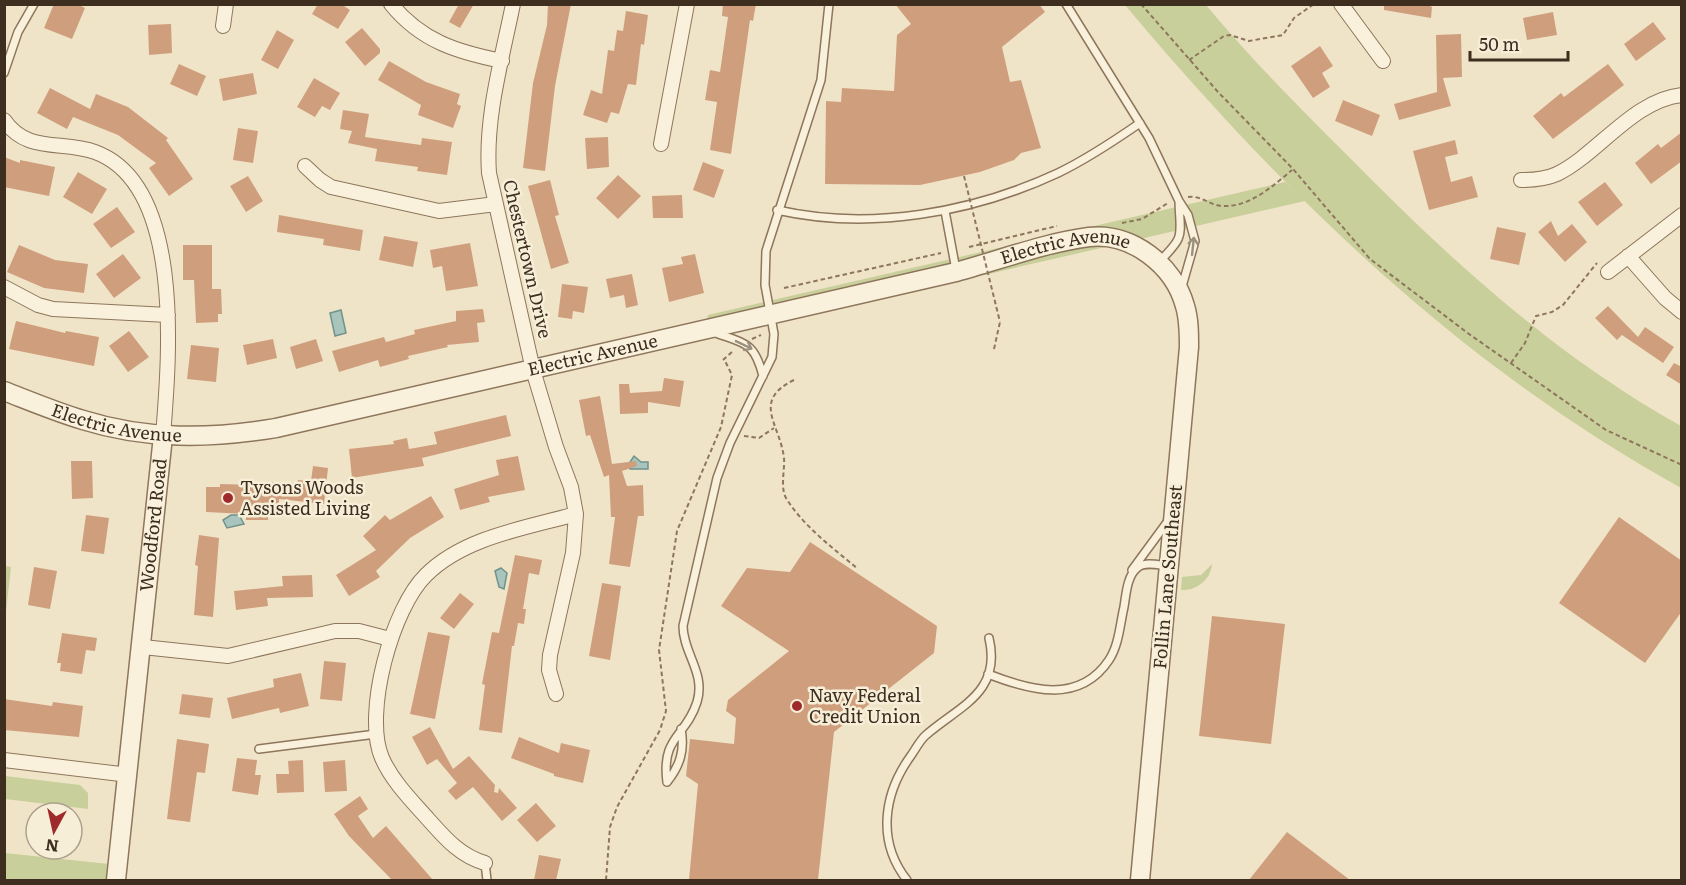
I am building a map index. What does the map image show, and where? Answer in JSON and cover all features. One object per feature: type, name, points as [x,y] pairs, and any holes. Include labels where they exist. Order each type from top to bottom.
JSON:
[{"type":"street","points":[[223,26],[226,4]]},
{"type":"street","points":[[391,4],[401,17],[436,43],[467,54],[502,61]]},
{"type":"street","name":"Chestertown Drive","points":[[513,4],[489,129],[488,153],[496,204],[534,370],[556,447],[571,488],[576,514],[573,553],[550,655],[549,670],[556,694]]},
{"type":"street","points":[[661,144],[687,4]]},
{"type":"street","points":[[1341,4],[1383,61]]},
{"type":"street","points":[[1521,180],[1539,179],[1558,173],[1639,113],[1682,95]]},
{"type":"street","name":"Woodford Road","points":[[4,120],[12,130],[33,143],[96,152],[113,161],[136,184],[148,209],[159,249],[168,315],[164,436],[143,647],[116,880]]},
{"type":"street","points":[[305,166],[320,180],[331,186],[424,209],[458,210],[496,204]]},
{"type":"street","points":[[1613,268],[1682,215]]},
{"type":"street","name":"Electric Avenue","points":[[4,391],[81,420],[164,436],[202,437],[276,428],[534,370],[956,272],[1041,247],[1089,237],[1119,240],[1136,246],[1158,262],[1171,276]]},
{"type":"street","points":[[1628,256],[1665,298],[1682,312]]},
{"type":"street","name":"Follin Lane Southeast","points":[[1140,880],[1189,347],[1188,323],[1180,293],[1171,276]]},
{"type":"street","points":[[4,287],[38,305],[53,309],[168,315]]},
{"type":"street","points":[[485,863],[464,854],[450,844],[407,795],[381,757],[376,734],[376,706],[390,639],[410,595],[442,560],[464,548],[576,514]]},
{"type":"street","points":[[143,647],[228,656],[335,631],[359,631],[390,639]]},
{"type":"street","points":[[4,760],[129,776]]},
{"type":"lane","points":[[4,73],[18,32],[34,4]]},
{"type":"lane","points":[[681,729],[683,749],[677,769],[667,782],[667,752],[681,729],[698,702],[697,666],[683,642],[683,626],[717,478],[774,346],[764,267],[767,242],[821,80],[829,4]]},
{"type":"lane","points":[[1066,4],[1140,123],[1182,199],[1195,241],[1187,277],[1180,293]]},
{"type":"lane","points":[[777,210],[805,216],[853,218],[881,218],[945,211],[1058,173],[1140,123]]},
{"type":"lane","points":[[1158,262],[1179,240],[1182,199]]},
{"type":"lane","points":[[945,211],[956,272]]},
{"type":"lane","points":[[707,330],[749,346],[758,355],[763,376]]},
{"type":"lane","points":[[988,674],[1025,688],[1055,692],[1076,687],[1097,674],[1110,659],[1116,643],[1133,567],[1175,512]]},
{"type":"lane","points":[[1130,577],[1137,567],[1144,564],[1169,566]]},
{"type":"lane","points":[[907,880],[890,850],[886,824],[888,799],[897,775],[925,736],[976,697],[988,674],[991,647],[989,638]]},
{"type":"lane","points":[[259,749],[376,734]]},
{"type":"lane","points":[[485,863],[487,880]]},
{"type":"path","points":[[1141,4],[1189,60],[1293,169],[1370,259],[1510,363],[1606,429],[1682,465]]},
{"type":"path","points":[[1189,60],[1224,36],[1249,41],[1283,35],[1294,18],[1314,4]]},
{"type":"path","points":[[1182,199],[1199,196],[1221,206],[1240,202],[1263,194],[1293,169]]},
{"type":"path","points":[[964,176],[1000,322],[994,349]]},
{"type":"path","points":[[784,288],[941,253]]},
{"type":"path","points":[[1510,363],[1526,343],[1536,316],[1563,305],[1581,285],[1592,266],[1608,255],[1613,268]]},
{"type":"path","points":[[606,880],[610,827],[617,807],[660,730],[666,711],[659,650],[677,531],[721,427],[732,375],[724,359],[737,346]]},
{"type":"path","points":[[794,380],[774,393],[771,409],[774,428],[783,452],[785,475],[783,484],[787,500],[812,529],[858,569]]},
{"type":"path","points":[[721,427],[748,438],[759,438],[774,428]]},
{"type":"green space","points":[[1125,5],[1206,5],[1310,118],[1384,193],[1463,267],[1546,336],[1589,368],[1681,426],[1681,488],[1600,440],[1524,388],[1451,332],[1381,273],[1249,145]]},
{"type":"green space","points":[[1285,182],[1305,201],[702,340],[708,315]]},
{"type":"green space","points":[[1212,564],[1209,575],[1202,583],[1187,590],[1181,590],[1182,577],[1201,575]]},
{"type":"green space","points":[[4,566],[11,567],[5,620]]},
{"type":"green space","points":[[5,776],[80,785],[88,793],[88,809],[84,809],[84,801],[24,801],[5,799]]},
{"type":"green space","points":[[5,853],[24,855],[24,861],[81,861],[109,864],[108,880],[5,880]]},
{"type":"water","points":[[341,310],[346,333],[335,336],[330,313]]},
{"type":"water","points":[[634,456],[641,462],[648,462],[648,469],[630,469],[630,462]]},
{"type":"water","points":[[231,515],[239,515],[244,524],[227,528],[223,520]]},
{"type":"water","points":[[501,568],[507,573],[504,589],[499,587],[495,571]]},
{"type":"building","points":[[54,4],[77,4],[85,8],[72,39],[44,28]]},
{"type":"building","points":[[318,4],[341,4],[350,10],[338,29],[312,14]]},
{"type":"building","points":[[459,4],[474,4],[460,28],[449,22]]},
{"type":"building","points":[[548,4],[571,4],[555,86],[545,171],[523,168],[533,83],[547,25]]},
{"type":"building","points":[[723,4],[756,4],[753,21],[750,20],[731,154],[710,150],[717,102],[705,100],[710,70],[720,72],[728,17],[722,16]]},
{"type":"building","points":[[895,4],[1039,4],[1045,12],[1002,47],[1010,82],[1021,80],[1041,148],[1021,153],[1014,160],[980,172],[920,185],[825,184],[826,101],[841,102],[842,88],[894,91],[897,35],[911,24]]},
{"type":"building","points":[[1384,4],[1426,4],[1432,7],[1431,18],[1384,10]]},
{"type":"building","points":[[626,11],[648,15],[644,45],[641,44],[636,85],[628,84],[619,114],[611,112],[607,123],[583,115],[591,90],[602,94],[608,50],[614,51],[617,30],[623,31]]},
{"type":"building","points":[[1553,12],[1557,35],[1527,40],[1523,18]]},
{"type":"building","points":[[1653,22],[1666,39],[1636,61],[1624,44]]},
{"type":"building","points":[[171,24],[172,53],[149,55],[148,25]]},
{"type":"building","points":[[362,28],[380,49],[380,53],[365,66],[345,42]]},
{"type":"building","points":[[277,30],[294,40],[278,69],[261,60]]},
{"type":"building","points":[[1461,34],[1462,77],[1443,78],[1451,106],[1399,120],[1394,104],[1437,92],[1436,35]]},
{"type":"building","points":[[1320,46],[1333,66],[1322,73],[1330,87],[1313,98],[1291,66]]},
{"type":"building","points":[[389,61],[426,82],[460,94],[457,104],[461,106],[453,128],[418,115],[421,105],[378,80]]},
{"type":"building","points":[[179,64],[206,76],[197,96],[170,84]]},
{"type":"building","points":[[1608,64],[1624,85],[1553,139],[1533,116],[1561,93],[1564,97]]},
{"type":"building","points":[[253,73],[257,94],[223,101],[219,79]]},
{"type":"building","points":[[314,78],[340,93],[330,110],[322,106],[315,117],[297,107]]},
{"type":"building","points":[[50,88],[90,109],[96,94],[128,107],[168,138],[166,140],[193,179],[169,196],[149,168],[156,163],[118,135],[73,117],[67,129],[37,113]]},
{"type":"building","points":[[1343,100],[1380,115],[1372,136],[1335,121]]},
{"type":"building","points":[[343,110],[369,114],[365,137],[421,145],[422,138],[452,142],[447,175],[417,171],[418,167],[375,161],[377,149],[348,143],[352,131],[340,129]]},
{"type":"building","points":[[238,128],[258,131],[253,163],[233,160]]},
{"type":"building","points":[[1682,132],[1682,161],[1651,184],[1635,163],[1658,144],[1661,148]]},
{"type":"building","points":[[608,137],[609,167],[587,169],[585,138]]},
{"type":"building","points":[[1455,140],[1458,154],[1445,157],[1451,182],[1472,176],[1478,197],[1429,210],[1413,151]]},
{"type":"building","points":[[4,157],[20,163],[20,160],[55,167],[49,196],[4,187]]},
{"type":"building","points":[[703,162],[724,170],[714,198],[693,190]]},
{"type":"building","points":[[78,172],[107,189],[92,214],[63,197]]},
{"type":"building","points":[[618,175],[641,196],[618,219],[596,198]]},
{"type":"building","points":[[248,176],[263,201],[246,212],[230,186]]},
{"type":"building","points":[[550,180],[559,215],[555,216],[569,263],[551,269],[528,186]]},
{"type":"building","points":[[1605,182],[1623,205],[1597,226],[1578,202]]},
{"type":"building","points":[[682,195],[683,218],[653,218],[652,196]]},
{"type":"building","points":[[117,207],[135,232],[111,248],[93,224]]},
{"type":"building","points":[[279,215],[363,230],[360,251],[323,245],[324,239],[277,232]]},
{"type":"building","points":[[1551,221],[1558,236],[1572,224],[1587,242],[1565,262],[1538,232]]},
{"type":"building","points":[[1497,227],[1526,233],[1519,265],[1490,259]]},
{"type":"building","points":[[384,236],[418,242],[413,267],[379,260]]},
{"type":"building","points":[[470,243],[478,286],[446,291],[442,266],[433,268],[430,250]]},
{"type":"building","points":[[19,245],[55,260],[88,264],[84,293],[44,288],[7,272]]},
{"type":"building","points":[[183,245],[212,245],[212,289],[221,289],[222,314],[218,314],[218,322],[196,323],[194,280],[183,280]]},
{"type":"building","points":[[123,254],[141,278],[114,298],[96,274]]},
{"type":"building","points":[[695,254],[704,293],[669,302],[662,268],[683,264],[681,257]]},
{"type":"building","points":[[632,274],[638,305],[626,308],[624,295],[610,298],[606,279]]},
{"type":"building","points":[[562,284],[588,287],[584,313],[573,311],[572,319],[558,317]]},
{"type":"building","points":[[1608,306],[1638,337],[1645,327],[1674,347],[1663,363],[1622,335],[1617,340],[1595,318]]},
{"type":"building","points":[[483,309],[485,322],[477,323],[479,342],[447,345],[448,347],[408,356],[409,359],[380,367],[378,360],[339,372],[332,351],[384,337],[386,342],[415,334],[414,330],[456,321],[456,311]]},
{"type":"building","points":[[16,321],[65,333],[66,331],[99,337],[94,366],[9,349]]},
{"type":"building","points":[[129,331],[149,357],[128,372],[109,346]]},
{"type":"building","points":[[273,339],[277,358],[247,365],[243,345]]},
{"type":"building","points":[[316,339],[323,361],[296,369],[290,347]]},
{"type":"building","points":[[191,345],[219,348],[216,382],[187,379]]},
{"type":"building","points":[[1674,363],[1682,367],[1682,385],[1666,375]]},
{"type":"building","points":[[664,378],[684,381],[680,407],[648,402],[648,413],[620,414],[619,384],[629,384],[630,393],[662,391]]},
{"type":"building","points":[[600,396],[612,464],[636,461],[637,466],[622,471],[627,486],[643,485],[644,516],[638,516],[630,567],[609,564],[615,517],[611,517],[609,475],[604,477],[590,435],[586,436],[579,400]]},
{"type":"building","points":[[506,415],[511,436],[422,458],[424,466],[352,478],[349,449],[394,444],[393,441],[407,438],[409,449],[437,444],[434,432]]},
{"type":"building","points":[[518,456],[525,490],[488,497],[490,502],[460,510],[454,489],[499,475],[496,460]]},
{"type":"building","points":[[71,461],[92,461],[93,498],[72,499]]},
{"type":"building","points":[[313,466],[328,468],[324,504],[279,499],[279,511],[268,511],[268,520],[246,520],[246,514],[206,512],[206,487],[220,487],[220,484],[261,485],[261,482],[311,481]]},
{"type":"building","points":[[431,496],[444,517],[410,538],[376,571],[380,577],[349,596],[336,575],[376,550],[363,536],[385,515],[390,520]]},
{"type":"building","points":[[86,515],[109,518],[104,554],[81,551]]},
{"type":"building","points":[[1619,517],[1682,561],[1682,611],[1645,663],[1559,603]]},
{"type":"building","points":[[199,535],[219,538],[213,617],[194,615],[198,566],[195,565]]},
{"type":"building","name":"Navy Federal Credit Union","points":[[810,542],[937,626],[934,653],[834,732],[818,880],[689,880],[698,784],[686,776],[690,739],[734,744],[736,718],[726,711],[728,700],[789,651],[721,606],[747,568],[790,572]]},
{"type":"building","points":[[515,555],[542,560],[539,575],[529,573],[523,609],[526,609],[524,624],[518,623],[514,646],[512,646],[502,733],[479,730],[485,685],[482,684],[492,632],[499,633]]},
{"type":"building","points":[[34,567],[57,571],[50,609],[28,605]]},
{"type":"building","points":[[312,575],[313,597],[267,598],[268,606],[236,610],[234,591],[283,586],[282,576]]},
{"type":"building","points":[[602,583],[621,586],[610,660],[589,656]]},
{"type":"building","points":[[460,593],[474,604],[454,629],[440,618]]},
{"type":"building","points":[[1212,616],[1285,624],[1271,744],[1199,736]]},
{"type":"building","points":[[428,632],[450,636],[435,719],[410,714]]},
{"type":"building","points":[[62,633],[97,638],[95,651],[86,650],[82,674],[60,671],[61,663],[57,663]]},
{"type":"building","points":[[324,661],[346,663],[342,701],[320,699]]},
{"type":"building","points":[[301,673],[309,706],[280,713],[279,708],[232,719],[227,698],[274,687],[273,679]]},
{"type":"building","points":[[182,694],[213,698],[210,718],[179,714]]},
{"type":"building","points":[[4,699],[52,706],[53,702],[83,706],[79,737],[4,730]]},
{"type":"building","points":[[430,727],[453,769],[469,756],[495,785],[494,792],[498,793],[499,788],[517,808],[502,821],[473,787],[456,800],[448,791],[457,783],[437,759],[427,765],[412,737]]},
{"type":"building","points":[[519,737],[559,753],[561,743],[590,750],[583,783],[554,776],[554,774],[511,758]]},
{"type":"building","points":[[177,739],[209,744],[205,773],[197,772],[190,822],[167,819]]},
{"type":"building","points":[[237,758],[257,760],[255,775],[261,775],[258,795],[232,791]]},
{"type":"building","points":[[303,760],[304,792],[277,793],[276,774],[289,774],[288,761]]},
{"type":"building","points":[[345,760],[347,791],[325,792],[323,762]]},
{"type":"building","points":[[360,796],[368,809],[358,816],[373,838],[386,826],[433,880],[392,880],[349,836],[334,814]]},
{"type":"building","points":[[536,803],[556,826],[537,842],[517,820]]},
{"type":"building","points":[[1287,832],[1350,880],[1249,880]]},
{"type":"building","points":[[539,855],[561,859],[556,880],[534,880]]},
{"type":"place","name":"Tysons Woods Assisted Living","points":[[228,498]]},
{"type":"place","name":"Navy Federal Credit Union","points":[[797,706]]}]
